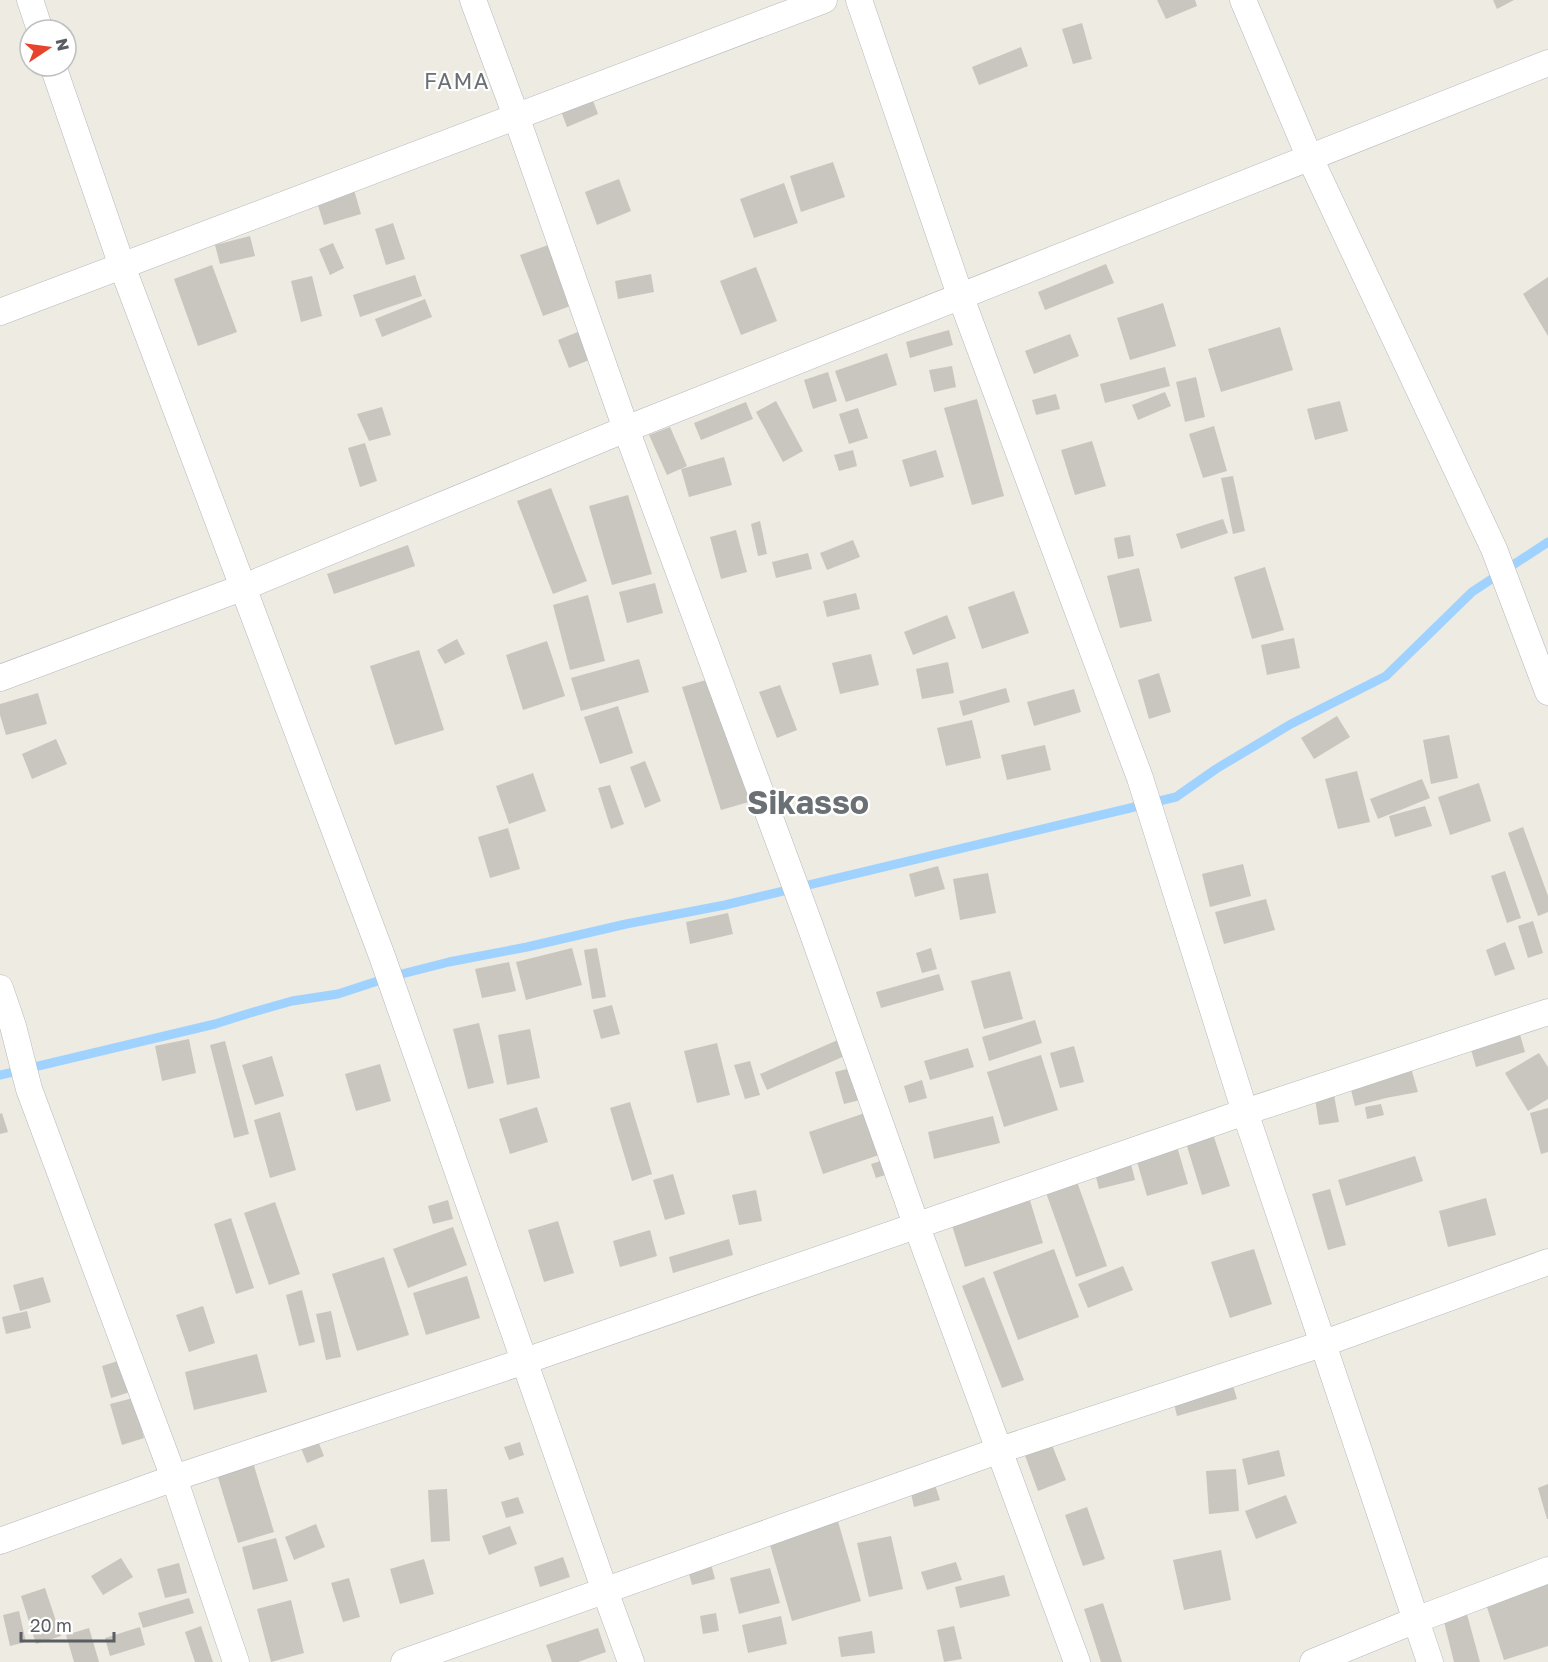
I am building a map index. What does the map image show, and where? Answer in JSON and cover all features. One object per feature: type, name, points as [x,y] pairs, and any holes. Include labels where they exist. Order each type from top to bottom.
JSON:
[{"type":"street","points":[[30,0],[36,18]]},
{"type":"street","points":[[473,0],[626,429],[809,923],[917,1227],[1077,1662]]},
{"type":"street","points":[[0,312],[824,0]]},
{"type":"street","points":[[859,0],[960,295],[1140,777],[1245,1112],[1430,1662]]},
{"type":"street","points":[[1243,0],[1309,156],[1494,549],[1548,692]]},
{"type":"street","points":[[0,678],[244,587],[626,429],[1548,63]]},
{"type":"street","points":[[57,78],[122,266],[382,956],[631,1662]]},
{"type":"street","points":[[0,988],[13,1026],[29,1089],[174,1478],[236,1662]]},
{"type":"street","points":[[0,1541],[174,1478],[525,1361],[1245,1112],[1548,1012]]},
{"type":"street","points":[[404,1662],[1000,1450],[1322,1344],[1548,1262]]},
{"type":"street","points":[[1314,1662],[1548,1570]]},
{"type":"building","points":[[1157,0],[1195,0],[1197,6],[1166,19]]},
{"type":"building","points":[[1493,0],[1514,0],[1497,9]]},
{"type":"building","points":[[1082,23],[1092,59],[1073,64],[1062,29]]},
{"type":"building","points":[[1021,47],[1028,66],[979,85],[972,67]]},
{"type":"building","points":[[592,98],[598,114],[567,127],[561,111]]},
{"type":"building","points":[[833,162],[845,197],[801,212],[790,176]]},
{"type":"building","points":[[619,179],[631,211],[597,225],[585,192]]},
{"type":"building","points":[[784,183],[798,223],[754,238],[740,199]]},
{"type":"building","points":[[354,190],[361,214],[324,225],[317,202]]},
{"type":"building","points":[[393,223],[405,259],[386,265],[375,229]]},
{"type":"building","points":[[250,236],[255,256],[220,264],[215,245]]},
{"type":"building","points":[[333,243],[344,268],[330,275],[319,249]]},
{"type":"building","points":[[554,243],[576,304],[543,316],[520,255]]},
{"type":"building","points":[[1106,264],[1114,283],[1045,310],[1038,292]]},
{"type":"building","points":[[212,265],[237,332],[198,346],[174,279]]},
{"type":"building","points":[[756,267],[777,321],[741,335],[720,281]]},
{"type":"building","points":[[651,274],[654,292],[618,299],[615,281]]},
{"type":"building","points":[[415,275],[422,296],[360,317],[353,295]]},
{"type":"building","points":[[312,276],[322,316],[301,322],[291,281]]},
{"type":"building","points":[[1548,277],[1548,336],[1523,294]]},
{"type":"building","points":[[425,299],[432,317],[382,337],[375,319]]},
{"type":"building","points":[[1163,303],[1176,346],[1130,360],[1117,318]]},
{"type":"building","points":[[1280,327],[1293,370],[1221,392],[1208,349]]},
{"type":"building","points":[[585,329],[597,357],[569,368],[558,340]]},
{"type":"building","points":[[949,330],[953,345],[910,358],[906,342]]},
{"type":"building","points":[[1070,334],[1079,356],[1034,374],[1025,351]]},
{"type":"building","points":[[887,353],[897,385],[846,402],[835,371]]},
{"type":"building","points":[[952,366],[956,387],[934,392],[929,370]]},
{"type":"building","points":[[1165,367],[1170,386],[1105,403],[1100,384]]},
{"type":"building","points":[[828,372],[837,401],[813,409],[804,380]]},
{"type":"building","points":[[1196,377],[1205,417],[1185,422],[1176,382]]},
{"type":"building","points":[[1165,392],[1171,406],[1138,420],[1132,405]]},
{"type":"building","points":[[1056,394],[1060,409],[1036,415],[1032,400]]},
{"type":"building","points":[[977,399],[1004,496],[972,505],[944,408]]},
{"type":"building","points":[[776,401],[803,451],[783,462],[756,412]]},
{"type":"building","points":[[1340,401],[1348,431],[1315,440],[1307,409]]},
{"type":"building","points":[[746,402],[753,419],[701,440],[694,423]]},
{"type":"building","points":[[382,407],[391,435],[369,441],[357,414]]},
{"type":"building","points":[[858,408],[868,438],[849,444],[839,414]]},
{"type":"building","points":[[1214,426],[1227,471],[1203,478],[1189,434]]},
{"type":"building","points":[[670,427],[687,466],[667,475],[649,435]]},
{"type":"building","points":[[1092,441],[1106,486],[1075,495],[1061,450]]},
{"type":"building","points":[[365,443],[377,481],[360,487],[348,448]]},
{"type":"building","points":[[853,450],[857,466],[839,471],[834,455]]},
{"type":"building","points":[[936,450],[944,477],[910,487],[902,460]]},
{"type":"building","points":[[724,457],[732,485],[689,497],[681,469]]},
{"type":"building","points":[[1233,476],[1245,531],[1233,534],[1221,478]]},
{"type":"building","points":[[551,488],[587,581],[553,594],[517,501]]},
{"type":"building","points":[[628,495],[652,574],[612,585],[589,506]]},
{"type":"building","points":[[1223,519],[1228,533],[1181,549],[1176,534]]},
{"type":"building","points":[[760,521],[767,554],[758,556],[751,524]]},
{"type":"building","points":[[736,530],[747,572],[721,579],[710,537]]},
{"type":"building","points":[[1130,535],[1134,556],[1118,559],[1114,538]]},
{"type":"building","points":[[853,540],[860,557],[827,570],[820,553]]},
{"type":"building","points":[[408,545],[415,566],[334,594],[327,574]]},
{"type":"building","points":[[808,553],[812,569],[776,578],[772,562]]},
{"type":"building","points":[[1265,567],[1284,630],[1252,639],[1234,577]]},
{"type":"building","points":[[1139,568],[1152,621],[1120,628],[1107,576]]},
{"type":"building","points":[[655,583],[663,613],[627,623],[619,592]]},
{"type":"building","points":[[1014,591],[1029,633],[982,649],[968,607]]},
{"type":"building","points":[[856,593],[860,609],[827,617],[823,601]]},
{"type":"building","points":[[588,595],[605,661],[570,670],[553,605]]},
{"type":"building","points":[[947,615],[956,638],[913,655],[904,632]]},
{"type":"building","points":[[1294,638],[1300,668],[1267,675],[1261,645]]},
{"type":"building","points":[[457,639],[465,654],[445,664],[437,650]]},
{"type":"building","points":[[547,641],[565,696],[523,710],[506,655]]},
{"type":"building","points":[[419,650],[444,730],[395,745],[370,666]]},
{"type":"building","points":[[871,654],[879,685],[840,694],[832,663]]},
{"type":"building","points":[[639,659],[649,692],[581,711],[571,678]]},
{"type":"building","points":[[948,662],[954,693],[922,699],[916,669]]},
{"type":"building","points":[[1159,673],[1171,712],[1149,719],[1138,680]]},
{"type":"building","points":[[713,678],[752,801],[721,810],[682,687]]},
{"type":"building","points":[[780,685],[797,730],[777,738],[759,692]]},
{"type":"building","points":[[1006,688],[1010,702],[963,716],[959,701]]},
{"type":"building","points":[[1074,689],[1081,712],[1034,726],[1027,702]]},
{"type":"building","points":[[38,693],[47,724],[6,735],[0,715],[0,704]]},
{"type":"building","points":[[618,706],[633,753],[600,764],[584,717]]},
{"type":"building","points":[[1337,716],[1350,737],[1314,759],[1301,738]]},
{"type":"building","points":[[972,720],[981,758],[946,766],[937,728]]},
{"type":"building","points":[[1449,735],[1458,778],[1431,784],[1423,740]]},
{"type":"building","points":[[56,739],[67,764],[32,779],[22,754]]},
{"type":"building","points":[[1045,745],[1051,770],[1007,780],[1001,755]]},
{"type":"building","points":[[645,761],[661,801],[645,808],[630,767]]},
{"type":"building","points":[[1357,771],[1370,822],[1338,829],[1325,779]]},
{"type":"building","points":[[533,773],[546,811],[509,824],[496,786]]},
{"type":"building","points":[[1422,779],[1430,798],[1378,819],[1370,799]]},
{"type":"building","points":[[1479,783],[1491,821],[1450,835],[1438,797]]},
{"type":"building","points":[[610,785],[624,824],[611,829],[598,788]]},
{"type":"building","points":[[1425,806],[1432,826],[1395,837],[1389,816]]},
{"type":"building","points":[[1523,827],[1548,896],[1548,912],[1538,916],[1508,833]]},
{"type":"building","points":[[508,828],[520,869],[490,878],[478,837]]},
{"type":"building","points":[[1243,864],[1251,896],[1210,907],[1202,874]]},
{"type":"building","points":[[938,866],[945,889],[915,897],[909,874]]},
{"type":"building","points":[[1505,871],[1521,918],[1507,923],[1491,876]]},
{"type":"building","points":[[988,873],[996,913],[960,920],[953,879]]},
{"type":"building","points":[[1266,899],[1275,930],[1224,944],[1215,912]]},
{"type":"building","points":[[728,913],[733,934],[690,944],[686,922]]},
{"type":"building","points":[[1533,921],[1543,953],[1528,958],[1518,926]]},
{"type":"building","points":[[1505,942],[1515,969],[1495,976],[1486,950]]},
{"type":"building","points":[[572,948],[582,985],[526,1000],[516,962]]},
{"type":"building","points":[[597,948],[606,997],[592,999],[584,950]]},
{"type":"building","points":[[931,948],[937,969],[922,973],[916,953]]},
{"type":"building","points":[[509,962],[516,991],[482,998],[475,969]]},
{"type":"building","points":[[1010,971],[1023,1019],[984,1029],[971,981]]},
{"type":"building","points":[[939,974],[944,990],[881,1008],[876,992]]},
{"type":"building","points":[[612,1005],[620,1034],[601,1039],[593,1010]]},
{"type":"building","points":[[1035,1020],[1042,1043],[989,1061],[982,1037]]},
{"type":"building","points":[[479,1023],[494,1083],[468,1089],[453,1029]]},
{"type":"building","points":[[530,1029],[540,1078],[507,1085],[498,1035]]},
{"type":"building","points":[[1519,1031],[1525,1052],[1476,1067],[1470,1046]]},
{"type":"building","points":[[189,1039],[196,1073],[162,1081],[155,1046]]},
{"type":"building","points":[[840,1039],[847,1055],[767,1090],[760,1074]]},
{"type":"building","points":[[225,1041],[249,1134],[234,1138],[210,1045]]},
{"type":"building","points":[[717,1043],[730,1095],[697,1103],[684,1051]]},
{"type":"building","points":[[1074,1046],[1084,1082],[1060,1088],[1050,1053]]},
{"type":"building","points":[[968,1048],[974,1067],[930,1080],[924,1061]]},
{"type":"building","points":[[1539,1053],[1548,1067],[1548,1099],[1528,1111],[1505,1073]]},
{"type":"building","points":[[1041,1055],[1058,1110],[1004,1127],[987,1072]]},
{"type":"building","points":[[272,1056],[284,1096],[255,1105],[242,1065]]},
{"type":"building","points":[[750,1061],[760,1095],[745,1099],[734,1065]]},
{"type":"building","points":[[380,1064],[391,1101],[356,1111],[345,1074]]},
{"type":"building","points":[[855,1067],[864,1099],[844,1104],[835,1072]]},
{"type":"building","points":[[1411,1068],[1418,1092],[1355,1106],[1350,1086]]},
{"type":"building","points":[[922,1080],[927,1098],[909,1103],[904,1086]]},
{"type":"building","points":[[1334,1095],[1339,1122],[1319,1125],[1315,1098]]},
{"type":"building","points":[[630,1102],[652,1174],[632,1181],[610,1108]]},
{"type":"building","points":[[1381,1104],[1384,1115],[1367,1119],[1365,1107]]},
{"type":"building","points":[[537,1107],[548,1142],[510,1154],[499,1119]]},
{"type":"building","points":[[1548,1108],[1548,1152],[1541,1154],[1530,1113]]},
{"type":"building","points":[[280,1112],[296,1170],[270,1178],[254,1120]]},
{"type":"building","points":[[2,1113],[8,1132],[0,1134],[0,1114]]},
{"type":"building","points":[[865,1113],[879,1155],[823,1174],[809,1132]]},
{"type":"building","points":[[993,1116],[1000,1143],[934,1159],[928,1132]]},
{"type":"building","points":[[1213,1134],[1230,1186],[1202,1195],[1186,1143]]},
{"type":"building","points":[[1176,1143],[1188,1184],[1147,1196],[1135,1155]]},
{"type":"building","points":[[1415,1156],[1423,1181],[1346,1206],[1338,1180]]},
{"type":"building","points":[[884,1160],[888,1174],[876,1178],[871,1164]]},
{"type":"building","points":[[1130,1160],[1135,1180],[1099,1189],[1094,1169]]},
{"type":"building","points":[[673,1174],[685,1214],[665,1220],[653,1180]]},
{"type":"building","points":[[1075,1176],[1107,1266],[1076,1277],[1044,1187]]},
{"type":"building","points":[[1330,1189],[1346,1245],[1328,1250],[1312,1194]]},
{"type":"building","points":[[756,1190],[762,1221],[739,1225],[732,1195]]},
{"type":"building","points":[[1028,1194],[1043,1243],[965,1267],[950,1219]]},
{"type":"building","points":[[1486,1198],[1496,1235],[1448,1247],[1439,1211]]},
{"type":"building","points":[[448,1200],[453,1219],[433,1224],[428,1206]]},
{"type":"building","points":[[275,1202],[300,1274],[269,1285],[244,1213]]},
{"type":"building","points":[[231,1218],[254,1288],[236,1294],[214,1224]]},
{"type":"building","points":[[558,1221],[574,1273],[544,1282],[528,1230]]},
{"type":"building","points":[[453,1227],[467,1265],[408,1288],[393,1249]]},
{"type":"building","points":[[650,1230],[657,1256],[620,1267],[613,1241]]},
{"type":"building","points":[[729,1239],[733,1255],[673,1273],[669,1257]]},
{"type":"building","points":[[1054,1249],[1079,1317],[1018,1340],[993,1272]]},
{"type":"building","points":[[1254,1249],[1272,1304],[1230,1318],[1211,1262]]},
{"type":"building","points":[[384,1257],[409,1335],[357,1351],[332,1274]]},
{"type":"building","points":[[1123,1266],[1133,1290],[1088,1308],[1078,1284]]},
{"type":"building","points":[[467,1276],[480,1318],[426,1335],[413,1293]]},
{"type":"building","points":[[43,1277],[51,1302],[20,1311],[13,1285]]},
{"type":"building","points":[[984,1277],[1024,1380],[1002,1388],[962,1286]]},
{"type":"building","points":[[302,1290],[315,1342],[299,1346],[286,1295]]},
{"type":"building","points":[[203,1306],[215,1343],[189,1352],[176,1315]]},
{"type":"building","points":[[27,1311],[31,1328],[6,1334],[2,1317]]},
{"type":"building","points":[[331,1311],[341,1357],[326,1360],[316,1314]]},
{"type":"building","points":[[257,1354],[267,1392],[194,1410],[185,1372]]},
{"type":"building","points":[[121,1360],[130,1392],[111,1398],[102,1366]]},
{"type":"building","points":[[1231,1379],[1237,1399],[1177,1416],[1172,1395]]},
{"type":"building","points":[[133,1398],[144,1438],[122,1445],[110,1404]]},
{"type":"building","points":[[316,1436],[324,1456],[307,1463],[299,1443]]},
{"type":"building","points":[[1050,1440],[1066,1480],[1038,1491],[1023,1450]]},
{"type":"building","points":[[520,1442],[524,1455],[509,1460],[504,1447]]},
{"type":"building","points":[[1279,1450],[1285,1476],[1248,1485],[1242,1459]]},
{"type":"building","points":[[252,1459],[274,1532],[238,1543],[216,1471]]},
{"type":"building","points":[[1236,1469],[1239,1511],[1209,1514],[1206,1471]]},
{"type":"building","points":[[934,1482],[940,1500],[914,1507],[910,1489]]},
{"type":"building","points":[[1548,1484],[1548,1519],[1547,1519],[1538,1488]]},
{"type":"building","points":[[447,1489],[450,1541],[431,1542],[428,1490]]},
{"type":"building","points":[[1286,1495],[1297,1523],[1256,1539],[1245,1511]]},
{"type":"building","points":[[518,1497],[524,1513],[506,1518],[501,1502]]},
{"type":"building","points":[[1087,1507],[1105,1559],[1083,1566],[1065,1515]]},
{"type":"building","points":[[837,1518],[861,1601],[792,1621],[768,1538]]},
{"type":"building","points":[[316,1524],[325,1547],[294,1560],[285,1537]]},
{"type":"building","points":[[510,1526],[517,1544],[489,1555],[482,1536]]},
{"type":"building","points":[[891,1536],[903,1589],[869,1597],[857,1543]]},
{"type":"building","points":[[276,1538],[288,1581],[253,1590],[242,1547]]},
{"type":"building","points":[[1221,1550],[1231,1600],[1184,1610],[1173,1560]]},
{"type":"building","points":[[563,1557],[570,1577],[540,1587],[534,1567]]},
{"type":"building","points":[[121,1558],[133,1577],[103,1595],[91,1576]]},
{"type":"building","points":[[424,1559],[434,1594],[400,1604],[390,1569]]},
{"type":"building","points":[[710,1560],[715,1579],[692,1585],[687,1566]]},
{"type":"building","points":[[956,1562],[962,1580],[927,1590],[921,1572]]},
{"type":"building","points":[[179,1563],[187,1593],[165,1598],[157,1569]]},
{"type":"building","points":[[770,1568],[780,1603],[739,1614],[730,1578]]},
{"type":"building","points":[[1004,1575],[1010,1596],[960,1608],[955,1587]]},
{"type":"building","points":[[349,1578],[360,1617],[343,1622],[331,1583]]},
{"type":"building","points":[[1548,1581],[1548,1646],[1504,1660],[1485,1601]]},
{"type":"building","points":[[45,1588],[61,1636],[36,1644],[21,1596]]},
{"type":"building","points":[[189,1598],[194,1613],[143,1628],[138,1613]]},
{"type":"building","points":[[291,1600],[304,1653],[271,1662],[257,1609]]},
{"type":"building","points":[[1103,1603],[1122,1662],[1101,1662],[1084,1609]]},
{"type":"building","points":[[1465,1607],[1480,1662],[1454,1662],[1442,1614]]},
{"type":"building","points":[[19,1611],[26,1642],[10,1646],[3,1615]]},
{"type":"building","points":[[716,1613],[719,1631],[703,1634],[700,1616]]},
{"type":"building","points":[[781,1616],[787,1644],[748,1653],[742,1625]]},
{"type":"building","points":[[201,1626],[213,1662],[195,1662],[185,1632]]},
{"type":"building","points":[[954,1626],[962,1659],[944,1662],[937,1630]]},
{"type":"building","points":[[140,1627],[145,1645],[110,1656],[105,1638]]},
{"type":"building","points":[[89,1628],[99,1662],[74,1662],[66,1635]]},
{"type":"building","points":[[598,1628],[606,1652],[578,1662],[552,1662],[546,1645]]},
{"type":"building","points":[[872,1631],[875,1653],[841,1657],[838,1637]]},
{"type":"waterway","points":[[0,1075],[215,1024],[292,1001],[338,994],[390,977],[449,962],[725,905],[1176,797],[1216,769],[1291,724],[1386,676],[1472,592],[1548,542]]},
{"type":"district","name":"FAMA","points":[[457,80]]},
{"type":"district","name":"Sikasso","points":[[808,802]]}]
